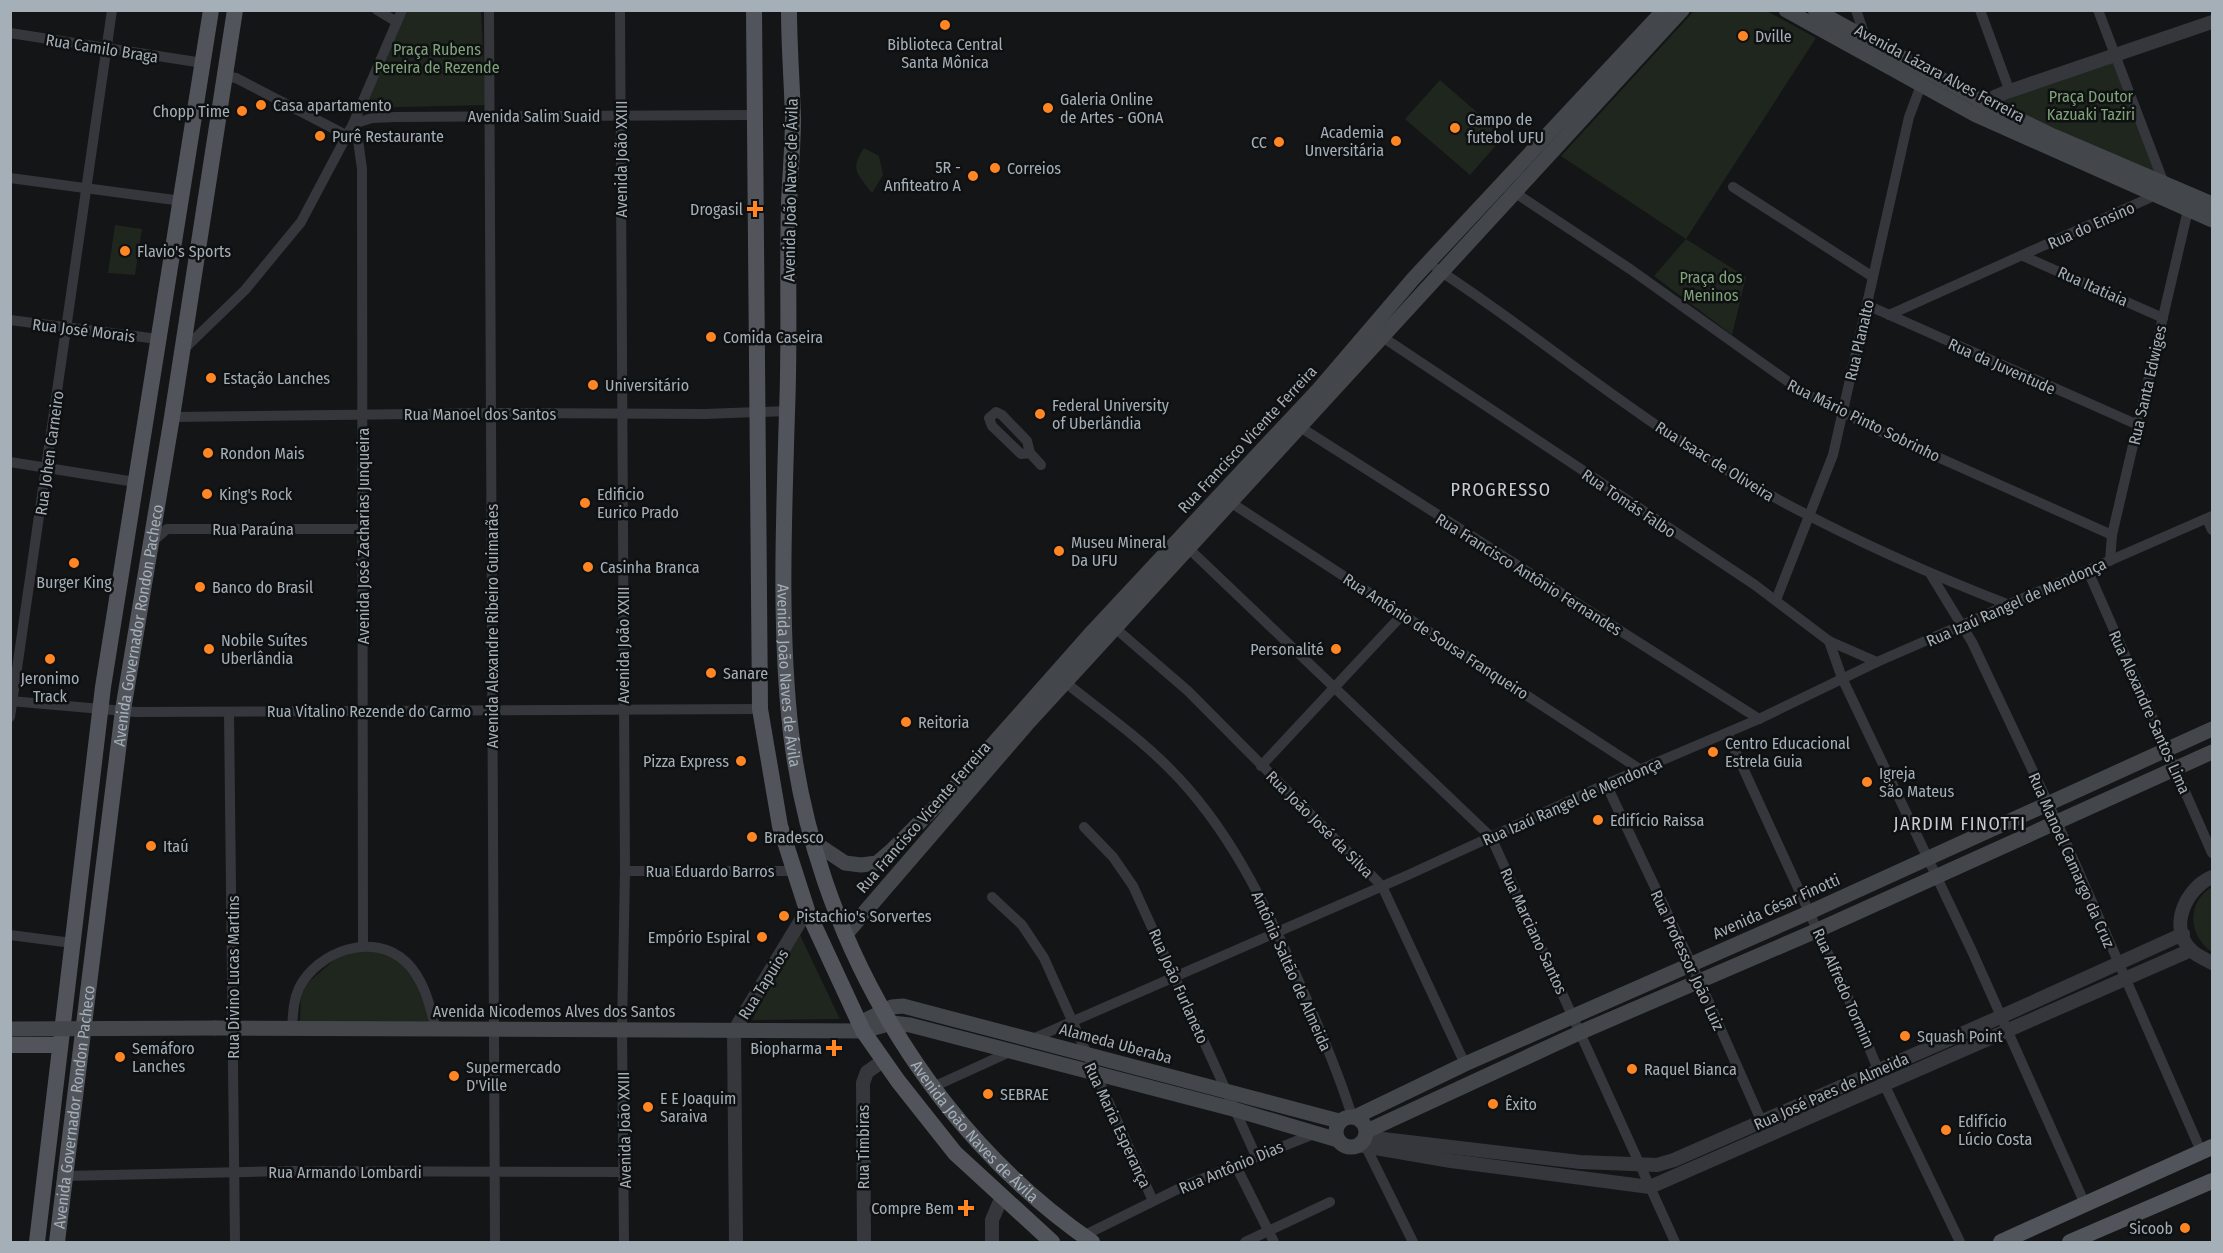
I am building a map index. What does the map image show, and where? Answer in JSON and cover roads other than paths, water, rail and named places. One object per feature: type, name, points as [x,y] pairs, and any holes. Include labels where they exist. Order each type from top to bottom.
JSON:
[{"type":"main road","name":"Avenida Governador Rondon Pacheco","points":[[37,1242],[100,709],[182,201],[198,62],[211,10]]},
{"type":"main road","name":"Avenida Governador Rondon Pacheco","points":[[57,1242],[123,710],[172,417],[235,10]]},
{"type":"main road","name":"Avenida João Naves de Ávila","points":[[754,10],[753,115],[760,709],[780,826],[807,910],[861,1027],[883,1061],[935,1131],[1001,1198],[1052,1242]]},
{"type":"main road","name":"Avenida João Naves de Ávila","points":[[789,10],[793,120],[789,205],[786,460],[788,699],[792,737],[812,841],[845,935],[888,1018],[933,1087],[955,1116],[1009,1173],[1088,1239]]},
{"type":"main road","name":"Rua Francisco Vicente Ferreira","points":[[845,935],[978,770],[1183,543],[1429,264],[1664,10]]},
{"type":"main road","name":"Rua Francisco Vicente Ferreira","points":[[812,841],[845,863],[861,865],[877,863],[978,770],[1066,683],[1115,628],[1183,543],[1230,502],[1384,338],[1514,192],[1682,10]]},
{"type":"main road","name":"Avenida Lázara Alves Ferreira","points":[[1786,10],[1980,109],[2053,136],[2159,188],[2212,204]]},
{"type":"main road","name":"Avenida Lázara Alves Ferreira","points":[[1815,10],[1866,40],[1923,80]]},
{"type":"main road","name":"Avenida Lázara Alves Ferreira","points":[[2159,188],[2188,210],[2212,220]]},
{"type":"main road","points":[[758,452],[772,452],[786,460]]},
{"type":"main road","name":"Avenida César Finotti","points":[[1349,1118],[1573,1015],[2048,805],[2212,729]]},
{"type":"main road","points":[[1338,1140],[1336,1129],[1349,1118],[1363,1122],[1364,1140],[1581,1032],[1818,930],[2212,752]]},
{"type":"main road","name":"Alameda Uberaba","points":[[1349,1118],[1224,1089],[903,1006],[892,1007],[888,1018],[1233,1109],[1317,1133],[1338,1140],[1347,1146],[1364,1140]]},
{"type":"main road","points":[[861,1027],[888,1018]]},
{"type":"main road","name":"Avenida Nicodemos Alves dos Santos","points":[[10,1029],[734,1031],[861,1027]]},
{"type":"main road","points":[[10,1045],[59,1045]]},
{"type":"main road","points":[[2001,1242],[2206,1149]]},
{"type":"main road","points":[[2083,1240],[2212,1181]]},
{"type":"street","name":"Rua Johen Carneiro","points":[[10,717],[112,10]]},
{"type":"street","points":[[377,10],[397,22]]},
{"type":"street","points":[[182,351],[219,318],[284,246],[314,200],[350,130],[402,10]]},
{"type":"street","name":"Avenida Alexandre Ribeiro Guimarães","points":[[489,10],[489,327],[493,413],[493,1174],[495,1242]]},
{"type":"street","name":"Avenida João XXIII","points":[[620,10],[625,871],[622,1029],[626,1172],[624,1242]]},
{"type":"street","points":[[1856,10],[1866,40]]},
{"type":"street","points":[[1980,10],[2010,92]]},
{"type":"street","points":[[2098,10],[2159,188]]},
{"type":"street","points":[[1980,109],[2010,92],[2212,22]]},
{"type":"street","name":"Rua Camilo Braga","points":[[10,33],[198,62]]},
{"type":"street","points":[[225,76],[236,78],[350,130]]},
{"type":"street","name":"Rua Planalto","points":[[1776,600],[1833,455],[1909,117],[1923,80]]},
{"type":"street","name":"Avenida Salim Suaid","points":[[350,130],[372,118],[396,117],[753,115]]},
{"type":"street","name":"Avenida José Zacharias Junqueira","points":[[350,130],[358,140],[362,169],[363,945]]},
{"type":"street","points":[[10,178],[182,201]]},
{"type":"street","points":[[1733,187],[1873,277]]},
{"type":"street","name":"Rua do Ensino","points":[[1889,315],[2023,256],[2159,188]]},
{"type":"street","name":"Rua Mário Pinto Sobrinho","points":[[1514,192],[1671,297],[1781,379],[1844,414],[2112,535]]},
{"type":"street","name":"Rua Santa Edwiges","points":[[2109,561],[2112,535],[2188,210]]},
{"type":"street","name":"Rua Itatiaia","points":[[2023,256],[2163,318]]},
{"type":"street","name":"Rua Isaac de Oliveira","points":[[1429,264],[1670,434],[1808,517],[1931,574],[2012,606]]},
{"type":"street","name":"Rua da Juventude","points":[[1867,305],[2138,425]]},
{"type":"street","name":"Rua José Morais","points":[[10,320],[158,339]]},
{"type":"street","name":"Rua Tomás Falbo","points":[[1384,338],[1776,600],[1829,641],[1877,662]]},
{"type":"street","name":"Rua Manoel dos Santos","points":[[172,417],[493,413],[622,415],[787,411]]},
{"type":"street","name":"Rua Francisco Antônio Fernandes","points":[[1300,427],[1759,719]]},
{"type":"street","points":[[1030,453],[1041,465]]},
{"type":"street","points":[[10,462],[135,482]]},
{"type":"street","name":"Rua Antônio de Sousa Franqueiro","points":[[1230,502],[1641,770]]},
{"type":"street","points":[[2210,518],[2212,530]]},
{"type":"street","name":"Rua Izaú Rangel de Mendonça","points":[[933,1087],[1174,975],[1382,886],[1606,784],[1759,719],[1877,662],[2012,606],[2210,518]]},
{"type":"street","name":"Rua Paraúna","points":[[150,544],[167,529],[363,529]]},
{"type":"street","name":"Rua Marciano Santos","points":[[1183,543],[1491,837],[1675,1242]]},
{"type":"street","name":"Rua Alexandre Santos Lima","points":[[2088,571],[2212,854]]},
{"type":"street","name":"Rua Manoel Camargo da Cruz","points":[[1931,574],[1972,642],[2056,822],[2118,964],[2206,1149]]},
{"type":"street","points":[[1261,766],[1402,615]]},
{"type":"street","name":"Rua João José da Silva","points":[[1115,628],[1188,691],[1382,886],[1465,1064]]},
{"type":"street","points":[[1829,641],[1842,678],[1936,876],[2085,1204]]},
{"type":"street","name":"Antônia Saltão de Almeida","points":[[1066,683],[1143,744],[1192,793],[1228,842],[1277,930],[1343,1085],[1349,1118]]},
{"type":"street","name":"Rua Vitalino Rezende do Carmo","points":[[12,701],[100,709],[229,712],[760,709]]},
{"type":"street","name":"Rua Divino Lucas Martins","points":[[229,712],[235,1242]]},
{"type":"street","name":"Rua Alfredo Tormim","points":[[1727,733],[1810,912],[1880,1069],[1885,1086],[1960,1242]]},
{"type":"street","name":"Rua Professor João Luiz","points":[[1606,784],[1699,980],[1768,1137]]},
{"type":"street","name":"Rua João Furlaneto","points":[[1084,826],[1126,873],[1256,1156]]},
{"type":"street","name":"Rua Eduardo Barros","points":[[625,871],[794,871]]},
{"type":"street","points":[[2212,877],[2197,887],[2187,898],[2182,910],[2183,934],[2191,950],[2212,963]]},
{"type":"street","name":"Rua Maria Esperança","points":[[992,897],[1030,934],[1044,958],[1152,1201]]},
{"type":"street","name":"Rua Tapuios","points":[[736,1242],[734,1031],[807,910]]},
{"type":"street","name":"Rua José Paes de Almeida","points":[[1640,1165],[1674,1160],[2001,1017],[2183,934]]},
{"type":"street","points":[[10,935],[72,943]]},
{"type":"street","points":[[292,1029],[296,999],[306,979],[336,954],[363,945],[392,953],[408,963],[427,997],[436,1029]]},
{"type":"street","name":"Rua José Paes de Almeida","points":[[1650,1186],[1885,1086],[2191,950]]},
{"type":"street","name":"Rua Timbiras","points":[[864,1242],[863,1083],[867,1072],[883,1061]]},
{"type":"street","name":"Rua Antônio Dias","points":[[1088,1239],[1152,1201],[1256,1156],[1317,1133]]},
{"type":"street","points":[[1364,1140],[1413,1242]]},
{"type":"street","name":"Alameda Uberaba","points":[[1364,1140],[1568,1161],[1640,1165]]},
{"type":"street","name":"Alameda Uberaba","points":[[1364,1140],[1451,1161],[1650,1186]]},
{"type":"street","points":[[1236,1166],[1271,1237]]},
{"type":"street","name":"Rua Armando Lombardi","points":[[64,1176],[233,1172],[493,1174],[626,1172]]},
{"type":"street","points":[[992,1242],[992,1220],[1001,1198]]},
{"type":"street","points":[[1245,1242],[1271,1237],[1330,1202]]},
{"type":"place","name":"Biblioteca Central Santa Mônica","points":[[945,25]]},
{"type":"place","name":"Dville","points":[[1743,36]]},
{"type":"place","name":"Casa apartamento","points":[[261,105]]},
{"type":"place","name":"Galeria Online de Artes - GOnA","points":[[1048,108]]},
{"type":"place","name":"Chopp Time","points":[[242,111]]},
{"type":"place","name":"Campo de futebol UFU","points":[[1455,128]]},
{"type":"place","name":"Purê Restaurante","points":[[320,136]]},
{"type":"place","name":"Academia Unversitária","points":[[1396,141]]},
{"type":"place","name":"CC","points":[[1279,142]]},
{"type":"place","name":"Correios","points":[[995,168]]},
{"type":"place","name":"5R - Anfiteatro A","points":[[973,176]]},
{"type":"place","name":"Drogasil","points":[[755,209]]},
{"type":"place","name":"Flavio's Sports","points":[[125,251]]},
{"type":"place","name":"Comida Caseira","points":[[711,337]]},
{"type":"place","name":"Estação Lanches","points":[[211,378]]},
{"type":"place","name":"Universitário","points":[[593,385]]},
{"type":"place","name":"Federal University of Uberlândia","points":[[1040,414]]},
{"type":"place","name":"Rondon Mais","points":[[208,453]]},
{"type":"place","name":"King's Rock","points":[[207,494]]},
{"type":"place","name":"Edificio Eurico Prado","points":[[585,503]]},
{"type":"place","name":"Museu Mineral Da UFU","points":[[1059,551]]},
{"type":"place","name":"Burger King","points":[[74,563]]},
{"type":"place","name":"Casinha Branca","points":[[588,567]]},
{"type":"place","name":"Banco do Brasil","points":[[200,587]]},
{"type":"place","name":"Nobile Suítes Uberlândia","points":[[209,649]]},
{"type":"place","name":"Personalité","points":[[1336,649]]},
{"type":"place","name":"Jeronimo Track","points":[[50,659]]},
{"type":"place","name":"Sanare","points":[[711,673]]},
{"type":"place","name":"Reitoria","points":[[906,722]]},
{"type":"place","name":"Centro Educacional Estrela Guia","points":[[1713,752]]},
{"type":"place","name":"Pizza Express","points":[[741,761]]},
{"type":"place","name":"Igreja São Mateus","points":[[1867,782]]},
{"type":"place","name":"Edifício Raissa","points":[[1598,820]]},
{"type":"place","name":"Bradesco","points":[[752,837]]},
{"type":"place","name":"Itaú","points":[[151,846]]},
{"type":"place","name":"Pistachio's Sorvertes","points":[[784,916]]},
{"type":"place","name":"Empório Espiral","points":[[762,937]]},
{"type":"place","name":"Squash Point","points":[[1905,1036]]},
{"type":"place","name":"Biopharma","points":[[834,1048]]},
{"type":"place","name":"Semáforo Lanches","points":[[120,1057]]},
{"type":"place","name":"Raquel Bianca","points":[[1632,1069]]},
{"type":"place","name":"Supermercado D'Ville","points":[[454,1076]]},
{"type":"place","name":"SEBRAE","points":[[988,1094]]},
{"type":"place","name":"Êxito","points":[[1493,1104]]},
{"type":"place","name":"E E Joaquim Saraiva","points":[[648,1107]]},
{"type":"place","name":"Edifício Lúcio Costa","points":[[1946,1130]]},
{"type":"place","name":"Compre Bem","points":[[966,1208]]},
{"type":"place","name":"Sicoob","points":[[2185,1228]]},
{"type":"district","name":"PROGRESSO","points":[[1501,490]]},
{"type":"district","name":"JARDIM FINOTTI","points":[[1960,824]]},
{"type":"park label","name":"Praça Rubens Pereira de Rezende","points":[[437,58]]},
{"type":"park label","name":"Praça Doutor Kazuaki Taziri","points":[[2091,105]]},
{"type":"park label","name":"Praça dos Meninos","points":[[1711,286]]}]
